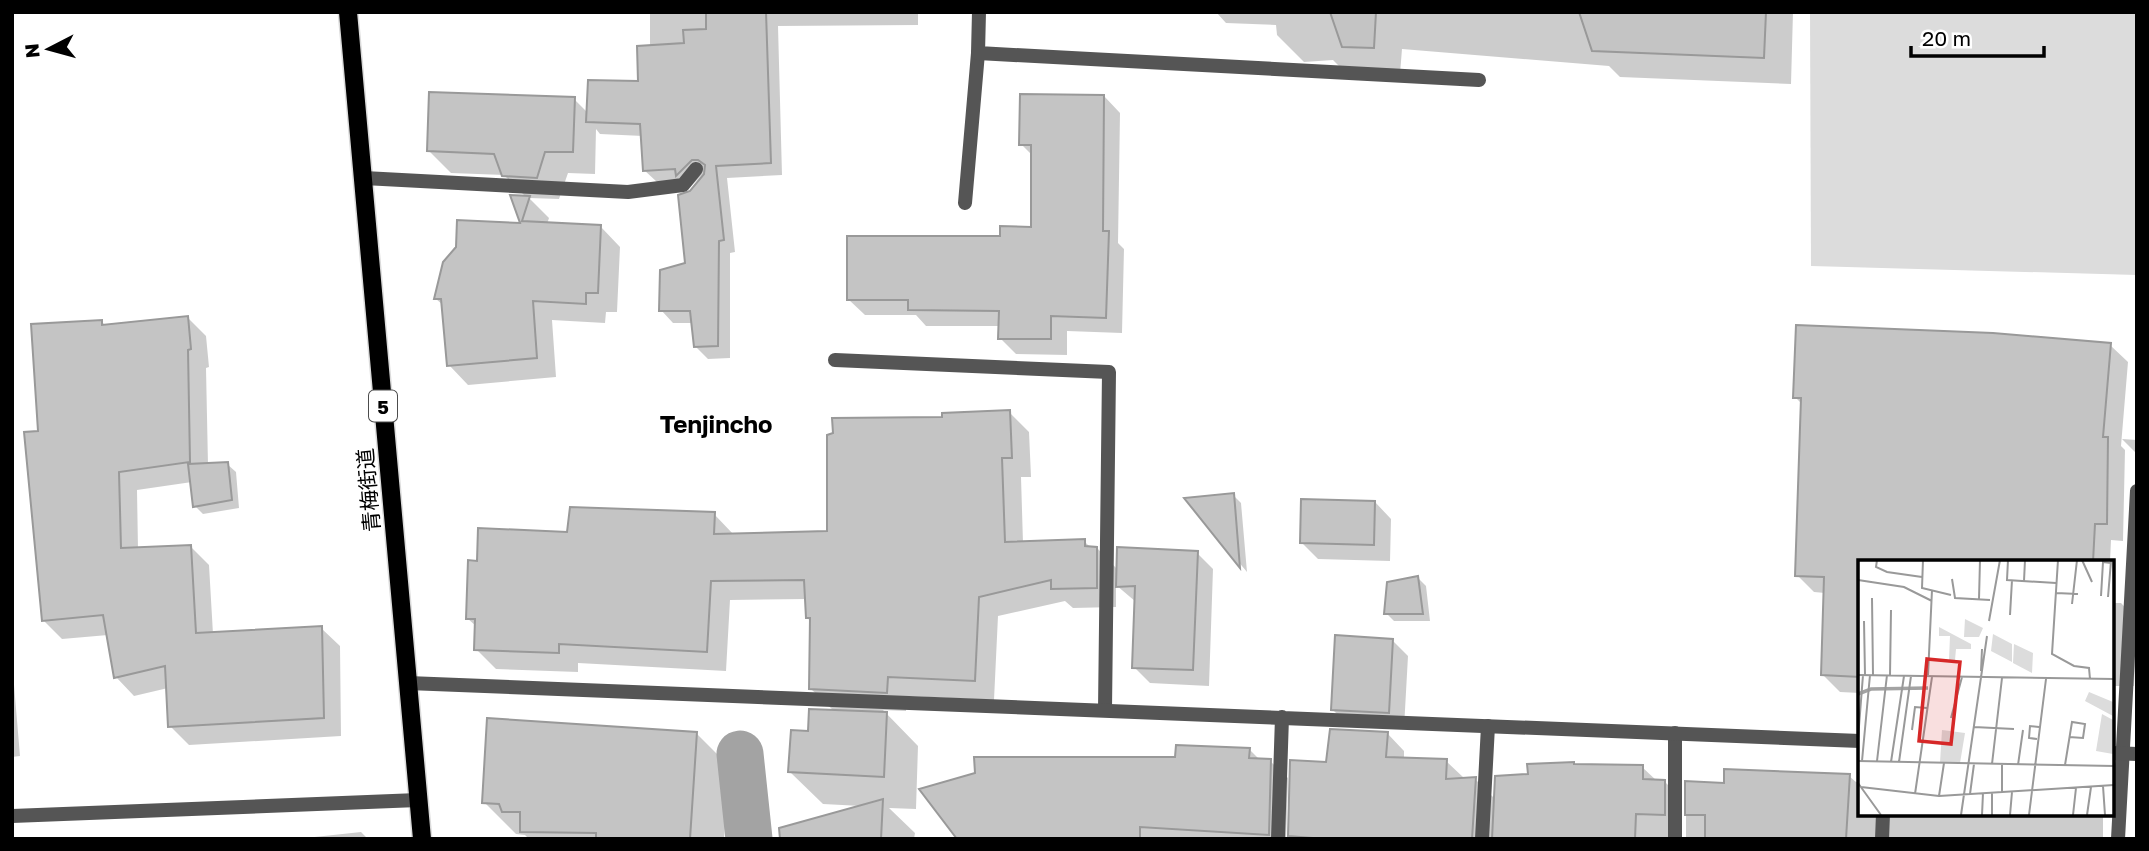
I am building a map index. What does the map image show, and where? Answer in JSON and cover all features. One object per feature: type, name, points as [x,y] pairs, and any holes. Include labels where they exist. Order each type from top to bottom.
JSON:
[{"type":"main road","name":"青梅街道","points":[[348,12],[422,839]]},
{"type":"street","points":[[965,203],[979,12]]},
{"type":"street","points":[[978,53],[1479,80]]},
{"type":"street","points":[[364,178],[628,192],[683,185],[696,169]]},
{"type":"street","points":[[835,360],[1109,372],[1105,710]]},
{"type":"street","points":[[2118,839],[2137,491]]},
{"type":"street","points":[[408,683],[1858,741]]},
{"type":"street","points":[[1278,839],[1282,717]]},
{"type":"street","points":[[1482,839],[1488,726]]},
{"type":"street","points":[[1675,733],[1675,839]]},
{"type":"street","points":[[12,816],[418,800]]},
{"type":"street","points":[[1882,839],[1883,816]]},
{"type":"shaded area","points":[[1810,12],[2137,12],[2137,275],[1811,266]]},
{"type":"building","points":[[706,12],[766,12],[771,163],[716,166],[724,240],[719,241],[718,346],[694,347],[690,311],[659,311],[660,270],[685,263],[678,195],[690,191],[704,174],[705,165],[698,160],[692,160],[676,176],[675,169],[643,171],[640,124],[586,122],[588,80],[638,81],[637,46],[684,43],[683,30],[706,29]]},
{"type":"building","points":[[1330,12],[1376,12],[1374,48],[1342,47]]},
{"type":"building","points":[[1579,12],[1766,12],[1764,58],[1592,51]]},
{"type":"building","points":[[429,92],[575,97],[573,152],[545,152],[537,178],[502,176],[494,154],[427,151]]},
{"type":"building","points":[[1020,94],[1104,95],[1103,231],[1109,231],[1106,318],[1051,316],[1051,339],[998,339],[999,311],[908,310],[908,300],[847,300],[847,236],[1000,236],[1000,226],[1031,227],[1031,145],[1019,145]]},
{"type":"building","points":[[510,195],[530,196],[522,221],[601,225],[598,293],[586,293],[586,304],[533,301],[537,358],[447,366],[441,299],[434,299],[443,262],[456,247],[457,220],[520,223]]},
{"type":"building","points":[[188,316],[191,349],[188,350],[190,462],[119,472],[121,548],[191,545],[196,633],[322,626],[324,718],[168,727],[165,666],[114,678],[103,615],[42,621],[24,432],[38,431],[31,324],[102,320],[102,325]]},
{"type":"building","points":[[1796,325],[1993,333],[2111,343],[2103,437],[2108,437],[2107,524],[2095,524],[2093,560],[1858,560],[1858,677],[1821,675],[1824,577],[1795,576],[1801,398],[1793,398]]},
{"type":"building","points":[[1010,410],[1012,458],[1002,458],[1005,542],[1085,539],[1085,546],[1097,547],[1097,588],[1051,589],[1051,580],[979,597],[975,681],[888,677],[887,693],[809,689],[810,618],[806,618],[804,580],[711,581],[707,652],[559,644],[559,653],[474,650],[475,619],[466,619],[468,560],[477,561],[478,528],[567,532],[570,507],[715,512],[714,534],[827,531],[827,435],[833,433],[832,418],[942,417],[942,413]]},
{"type":"building","points":[[228,462],[232,500],[193,507],[188,464]]},
{"type":"building","points":[[1234,493],[1240,568],[1184,498]]},
{"type":"building","points":[[1301,499],[1375,501],[1374,545],[1300,543]]},
{"type":"building","points":[[1117,547],[1198,551],[1193,670],[1132,668],[1135,586],[1116,587]]},
{"type":"building","points":[[1418,576],[1423,614],[1384,614],[1387,582]]},
{"type":"building","points":[[1335,635],[1393,639],[1389,713],[1331,710]]},
{"type":"building","points":[[809,709],[887,712],[884,777],[788,772],[791,730],[808,731]]},
{"type":"building","points":[[487,718],[697,732],[690,839],[596,839],[596,833],[520,832],[520,812],[502,812],[499,804],[482,803]]},
{"type":"building","points":[[1330,729],[1388,732],[1386,757],[1447,759],[1446,779],[1476,777],[1472,839],[1325,839],[1288,836],[1290,760],[1326,762]]},
{"type":"building","points":[[1176,745],[1250,748],[1249,758],[1271,759],[1269,835],[1140,827],[1140,839],[957,839],[919,789],[975,773],[974,757],[1175,757]]},
{"type":"building","points":[[1574,762],[1643,765],[1643,779],[1665,780],[1665,815],[1636,814],[1635,839],[1492,839],[1495,776],[1528,774],[1527,764]]},
{"type":"building","points":[[1724,769],[1850,774],[1846,839],[1705,839],[1705,815],[1685,815],[1685,781],[1724,783]]},
{"type":"building","points":[[883,799],[881,839],[780,839],[779,828]]},
{"type":"waterway","points":[[740,754],[749,839]]},
{"type":"district","name":"Tenjincho","points":[[716,423]]}]
